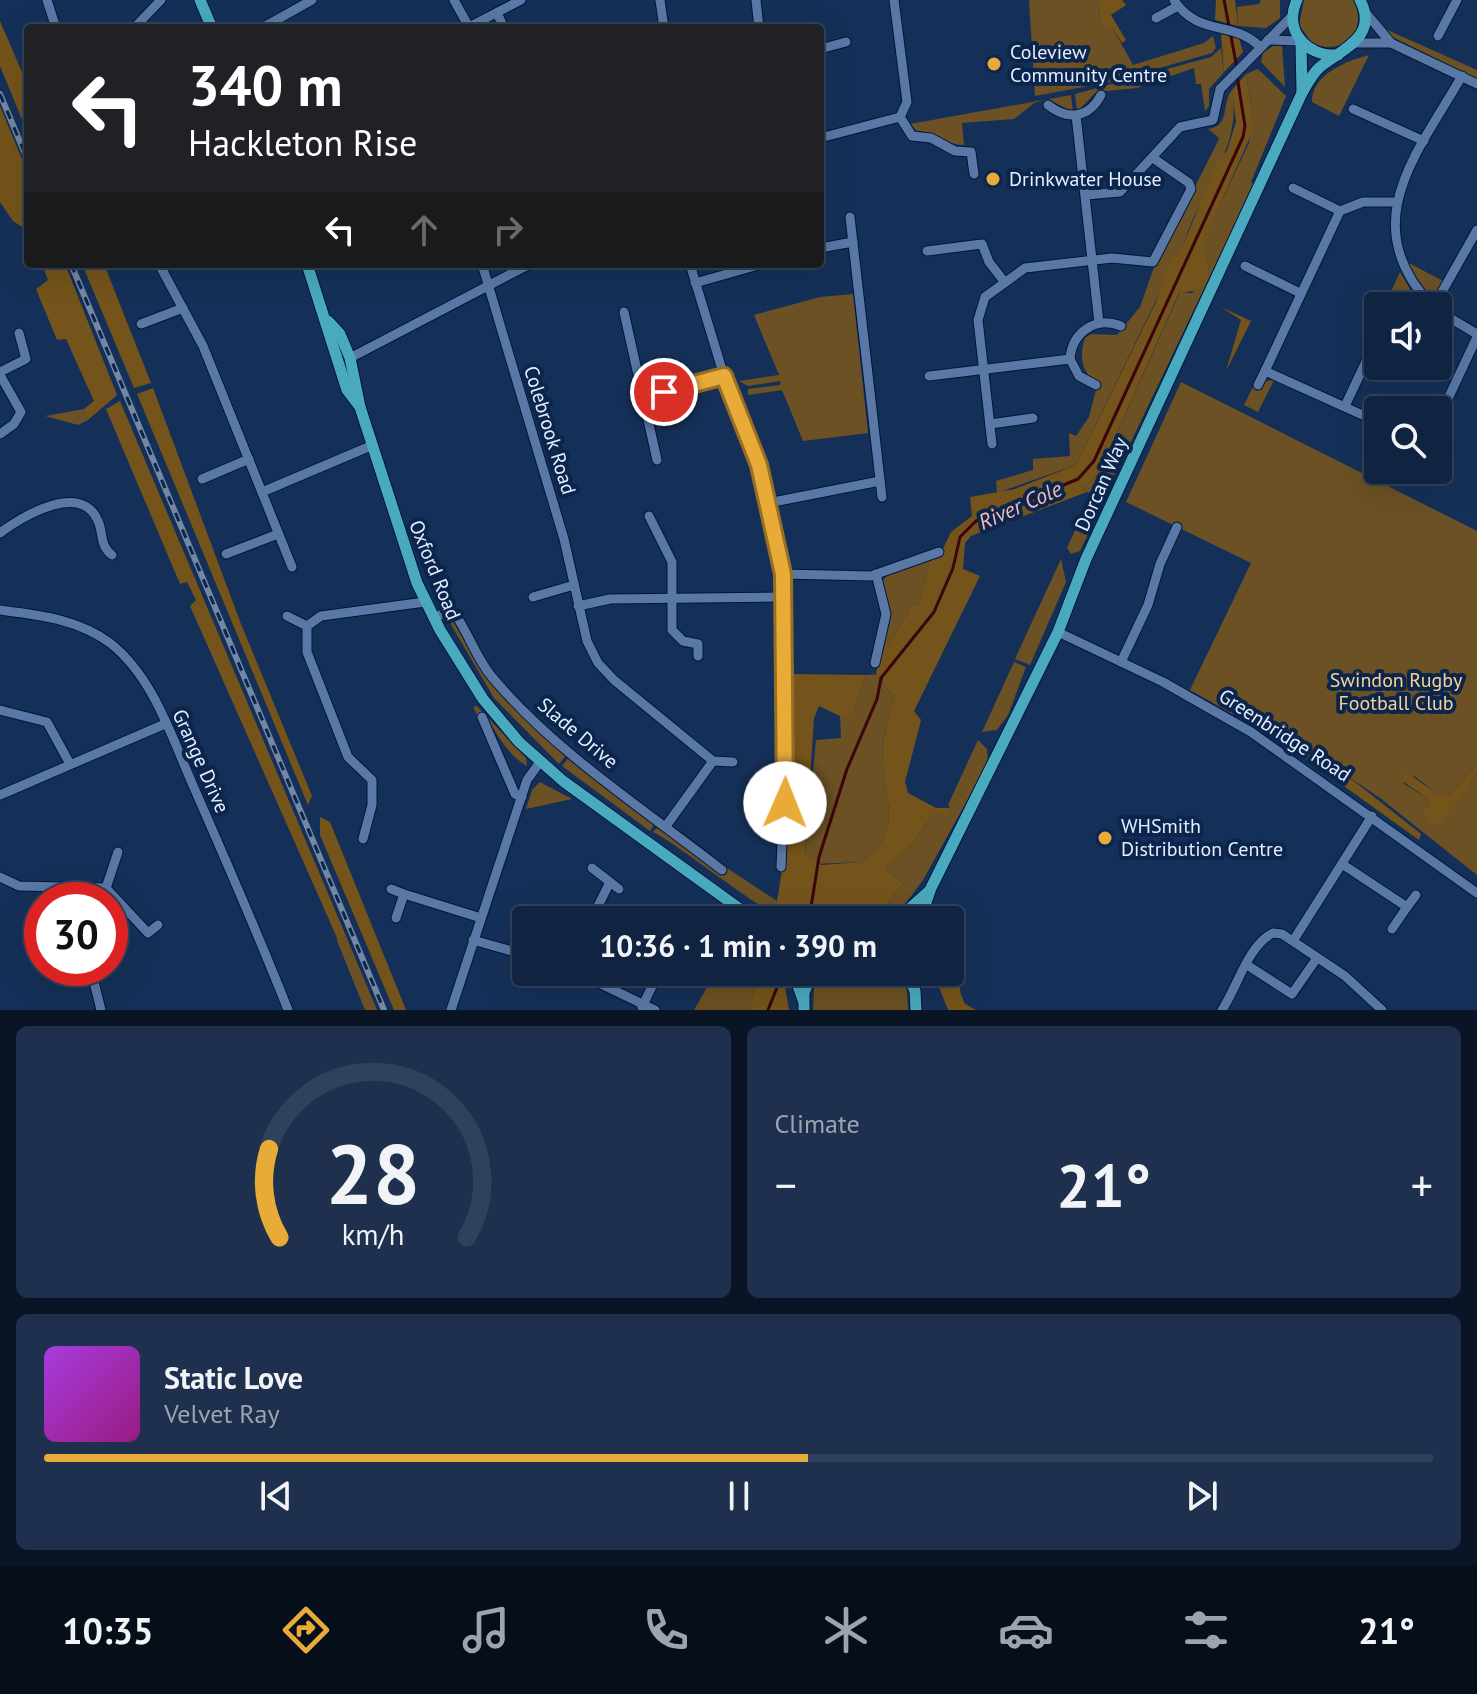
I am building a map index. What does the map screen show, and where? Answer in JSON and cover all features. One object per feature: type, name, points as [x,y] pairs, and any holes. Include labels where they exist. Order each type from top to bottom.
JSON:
[{"type":"main road","points":[[200,0],[210,24]]},
{"type":"main road","name":"Dorcan Way","points":[[1294,5],[1301,41],[1302,93]]},
{"type":"main road","points":[[1356,43],[1364,29],[1362,5]]},
{"type":"main road","points":[[1301,41],[1316,53],[1342,54]]},
{"type":"main road","name":"Dorcan Way","points":[[925,906],[1058,632],[1086,559],[1302,93],[1317,70],[1356,43]]},
{"type":"main road","name":"Oxford Road","points":[[308,268],[328,321],[327,330],[344,361],[347,390],[360,407],[425,602],[474,686],[508,730],[540,762]]},
{"type":"main road","points":[[540,762],[736,906]]},
{"type":"main road","name":"Dorcan Way","points":[[912,906],[931,888]]},
{"type":"main road","points":[[798,986],[804,1005]]},
{"type":"main road","points":[[912,986],[917,1007]]},
{"type":"street","points":[[47,0],[55,24]]},
{"type":"street","points":[[138,24],[161,0]]},
{"type":"street","points":[[269,24],[312,0]]},
{"type":"street","points":[[454,0],[466,24]]},
{"type":"street","points":[[476,24],[521,0]]},
{"type":"street","points":[[660,0],[663,24]]},
{"type":"street","points":[[756,0],[759,24]]},
{"type":"street","points":[[894,0],[907,102],[900,117]]},
{"type":"street","points":[[1438,36],[1457,0]]},
{"type":"street","points":[[1156,18],[1176,3],[1194,22],[1264,43],[1301,41]]},
{"type":"street","points":[[1086,195],[1120,192],[1183,125],[1210,122],[1216,117],[1217,97],[1224,83],[1264,43],[1294,5]]},
{"type":"street","points":[[1362,5],[1370,21],[1391,43],[1477,84]]},
{"type":"street","points":[[497,13],[502,24]]},
{"type":"street","points":[[824,48],[846,42]]},
{"type":"street","points":[[1356,43],[1391,43]]},
{"type":"street","points":[[1420,292],[1402,264],[1395,238],[1395,202],[1424,141],[1462,76]]},
{"type":"street","points":[[1048,105],[1060,113],[1076,115],[1090,109],[1101,95]]},
{"type":"street","points":[[1353,109],[1424,141]]},
{"type":"street","points":[[1076,115],[1099,323]]},
{"type":"street","points":[[824,137],[900,117]]},
{"type":"street","points":[[900,117],[912,136],[931,138],[955,151],[971,152],[974,174]]},
{"type":"street","points":[[992,444],[979,309],[985,297],[1003,280],[1025,268],[1092,259],[1126,258],[1148,264],[1157,258],[1191,189],[1189,183],[1153,158]]},
{"type":"street","points":[[1293,188],[1340,211]]},
{"type":"street","points":[[1258,385],[1340,211],[1363,202],[1395,202]]},
{"type":"street","points":[[850,217],[882,497]]},
{"type":"street","points":[[1441,292],[1477,230]]},
{"type":"street","points":[[824,247],[853,242]]},
{"type":"street","points":[[927,251],[982,244],[989,262],[1003,280]]},
{"type":"street","points":[[1245,266],[1300,293]]},
{"type":"street","points":[[161,268],[203,346],[292,567]]},
{"type":"street","name":"Colebrook Road","points":[[483,268],[559,522],[587,641],[606,672],[713,761]]},
{"type":"street","points":[[344,361],[523,268]]},
{"type":"street","points":[[691,268],[724,376],[753,446],[783,574],[778,836],[781,867]]},
{"type":"street","points":[[695,283],[748,268]]},
{"type":"street","points":[[141,324],[183,308]]},
{"type":"street","points":[[624,312],[657,460]]},
{"type":"street","points":[[1449,396],[1477,336],[1452,320]]},
{"type":"street","points":[[1096,385],[1079,376],[1070,359],[1077,337],[1099,323],[1121,326]]},
{"type":"street","points":[[0,434],[14,424],[21,412],[0,374],[26,359],[19,333]]},
{"type":"street","points":[[929,376],[1070,359]]},
{"type":"street","points":[[1345,406],[1364,366]]},
{"type":"street","points":[[1265,371],[1364,415]]},
{"type":"street","points":[[643,397],[724,376]]},
{"type":"street","points":[[990,424],[1033,418]]},
{"type":"street","points":[[262,492],[373,445]]},
{"type":"street","points":[[202,479],[249,459]]},
{"type":"street","points":[[768,503],[880,481]]},
{"type":"street","points":[[0,533],[60,503],[74,502],[86,506],[96,516],[102,544],[112,555]]},
{"type":"street","points":[[649,516],[670,556],[674,577],[672,630],[683,641],[698,644],[698,656]]},
{"type":"street","points":[[1121,662],[1146,611],[1163,556],[1177,527]]},
{"type":"street","points":[[226,554],[278,534]]},
{"type":"street","points":[[783,574],[876,574],[939,552]]},
{"type":"street","points":[[875,663],[886,614],[883,590],[876,574]]},
{"type":"street","points":[[533,597],[574,585]]},
{"type":"street","points":[[578,606],[610,599],[784,597]]},
{"type":"street","points":[[363,839],[373,783],[348,757],[309,657],[305,637],[307,626],[321,616],[425,602]]},
{"type":"street","name":"Grange Drive","points":[[0,610],[68,622],[109,643],[142,678],[165,724],[288,1010]]},
{"type":"street","name":"Slade Drive","points":[[433,618],[447,612],[456,615],[480,662],[517,705],[580,761],[722,870]]},
{"type":"street","points":[[287,616],[307,626]]},
{"type":"street","name":"Greenbridge Road","points":[[1058,632],[1251,732],[1477,893]]},
{"type":"street","points":[[0,710],[47,722],[70,764]]},
{"type":"street","points":[[482,717],[515,794],[522,797]]},
{"type":"street","points":[[0,795],[165,724]]},
{"type":"street","points":[[666,826],[713,761],[733,762]]},
{"type":"street","points":[[451,1010],[527,780],[540,762]]},
{"type":"street","points":[[1293,941],[1372,816]]},
{"type":"street","points":[[108,882],[118,852]]},
{"type":"street","points":[[1342,864],[1407,907]]},
{"type":"street","points":[[592,868],[619,889]]},
{"type":"street","points":[[0,877],[24,886]]},
{"type":"street","points":[[598,906],[610,882]]},
{"type":"street","points":[[391,889],[481,918]]},
{"type":"street","points":[[396,918],[404,894]]},
{"type":"street","points":[[1392,929],[1416,895]]},
{"type":"street","points":[[128,912],[148,933]]},
{"type":"street","points":[[138,942],[158,925]]},
{"type":"street","points":[[1222,1010],[1247,965],[1269,934],[1277,933],[1345,976],[1382,1010]]},
{"type":"street","points":[[473,940],[512,951]]},
{"type":"street","points":[[1247,965],[1292,994],[1317,958]]},
{"type":"street","points":[[95,986],[101,1010]]},
{"type":"street","points":[[602,986],[642,1007],[655,1010]]},
{"type":"street","points":[[642,1007],[652,986]]},
{"type":"green space","points":[[1029,0],[1099,0],[1100,21],[1112,27],[1133,65],[1204,43],[1213,36],[1216,48],[1212,53],[1110,82],[1035,96]]},
{"type":"green space","points":[[1261,0],[1280,0],[1280,18],[1266,28],[1238,26],[1237,7],[1259,4]]},
{"type":"green space","points":[[1304,0],[1353,0],[1358,21],[1350,38],[1333,47],[1312,43],[1299,25]]},
{"type":"green space","points":[[1383,28],[1477,70],[1477,79],[1392,37]]},
{"type":"green space","points":[[1273,46],[1282,46],[1285,87],[1261,62],[1263,53]]},
{"type":"green space","points":[[1221,48],[1224,72],[1209,89],[1209,106],[1205,111],[1201,84],[1196,84],[1194,68],[1137,88],[1096,92],[1077,112],[1075,94],[1211,57]]},
{"type":"green space","points":[[1369,55],[1339,116],[1312,102],[1313,92],[1324,77],[1341,65]]},
{"type":"green space","points":[[1258,69],[1286,96],[1251,182],[1254,184],[1116,473],[1088,493],[1080,485],[1092,478],[1104,462],[1180,292],[1192,293],[1208,272],[1208,261],[1200,247],[1249,143],[1253,116],[1246,74]]},
{"type":"green space","points":[[1232,90],[1234,111],[1226,150],[1076,465],[997,493],[996,481],[1033,470],[1033,459],[1070,456],[1069,433],[1076,436],[1089,417],[1098,382],[1088,374],[1083,363],[1085,338],[1091,334],[1117,335],[1140,307],[1153,270],[1217,143],[1219,138],[1208,129],[1223,119]]},
{"type":"green space","points":[[1071,95],[1073,112],[1048,99]]},
{"type":"green space","points":[[1047,99],[1034,103],[1014,119],[962,123],[964,145],[917,131],[910,124]]},
{"type":"green space","points":[[1407,262],[1443,281],[1437,292],[1425,291],[1415,280]]},
{"type":"green space","points":[[1400,272],[1410,289],[1409,292],[1391,292]]},
{"type":"green space","points":[[853,294],[868,433],[803,441],[782,390],[748,395],[748,389],[780,385],[781,381],[748,386],[739,381],[779,375],[754,315],[820,297]]},
{"type":"green space","points":[[1274,380],[1258,412],[1244,405],[1254,385],[1260,388],[1266,381]]},
{"type":"green space","name":"Swindon Rugby Football Club","points":[[1181,382],[1364,474],[1364,484],[1384,484],[1477,531],[1477,764],[1450,795],[1436,793],[1414,776],[1403,783],[1428,799],[1430,803],[1425,807],[1439,825],[1477,774],[1477,875],[1380,798],[1289,737],[1284,743],[1190,690],[1251,563],[1126,502]]},
{"type":"green space","points":[[84,409],[88,420],[78,425],[45,416]]},
{"type":"green space","points":[[1090,498],[1099,504],[1100,509],[1080,551],[1071,554],[1067,548]]},
{"type":"green space","points":[[1061,559],[1066,582],[1030,665],[1015,659]]},
{"type":"green space","points":[[928,560],[921,602],[911,607],[888,646],[883,644],[889,607],[883,581],[888,573]]},
{"type":"green space","points":[[446,616],[455,618],[477,659],[504,692],[567,754],[559,764],[494,698]]},
{"type":"green space","points":[[1014,662],[1026,667],[1008,715],[997,730],[982,732]]},
{"type":"green space","points":[[881,674],[883,684],[895,696],[883,746],[889,818],[887,829],[883,840],[861,862],[814,864],[805,856],[816,740],[841,738],[840,716],[852,715],[866,675]]},
{"type":"green space","points":[[477,706],[526,758],[527,766],[506,748],[481,712],[477,715],[473,707]]},
{"type":"green space","points":[[978,740],[987,749],[988,763],[923,880],[904,906],[885,906],[904,883],[885,869],[914,842],[932,815],[950,808],[948,805]]},
{"type":"green space","points":[[570,756],[655,823],[650,831],[562,766]]},
{"type":"green space","points":[[540,782],[572,799],[526,809],[532,790]]},
{"type":"green space","points":[[659,826],[722,871],[727,868],[777,901],[776,906],[761,906],[653,832]]},
{"type":"green space","points":[[329,921],[337,940],[346,936],[377,1010],[365,1010]]},
{"type":"green space","points":[[708,986],[755,986],[749,1010],[694,1010]]},
{"type":"green space","points":[[905,986],[908,1010],[813,1010],[814,988]]},
{"type":"shaded area","points":[[1099,0],[1122,0],[1126,5],[1111,15],[1126,40],[1122,43],[1112,27],[1100,21]]},
{"type":"shaded area","points":[[1216,0],[1235,0],[1238,26],[1215,20]]},
{"type":"shaded area","points":[[0,21],[24,77],[24,124],[0,66]]},
{"type":"shaded area","points":[[1221,34],[1239,38],[1243,52],[1224,72]]},
{"type":"shaded area","points":[[1246,74],[1253,116],[1251,135],[1201,247],[1209,269],[1206,279],[1199,290],[1179,293],[1104,462],[1092,479],[1080,485],[1087,492],[971,536],[965,543],[963,569],[980,576],[914,711],[921,720],[905,782],[908,793],[936,808],[950,808],[947,813],[932,815],[914,842],[885,869],[904,883],[885,906],[776,906],[787,823],[790,674],[866,675],[852,716],[840,716],[819,706],[814,718],[805,855],[821,865],[861,862],[883,840],[889,818],[883,747],[895,696],[883,684],[883,676],[876,674],[883,644],[888,646],[911,607],[921,602],[928,560],[939,557],[951,532],[972,516],[970,497],[1015,489],[1076,465],[1157,300],[1166,270],[1184,243],[1217,163],[1227,151],[1236,122],[1232,90]]},
{"type":"shaded area","points":[[0,106],[24,164],[24,228],[13,221],[0,202]]},
{"type":"shaded area","points":[[44,268],[67,268],[117,395],[88,420],[84,409],[94,401],[66,339],[57,340],[36,289],[48,280]]},
{"type":"shaded area","points":[[84,268],[106,268],[151,383],[134,388]]},
{"type":"shaded area","points":[[1221,307],[1251,321],[1226,371],[1241,320]]},
{"type":"shaded area","points":[[153,388],[241,624],[312,796],[308,805],[137,394]]},
{"type":"shaded area","points":[[120,401],[346,936],[338,940],[190,606],[196,600],[187,582],[180,584],[106,409]]},
{"type":"shaded area","points":[[1289,737],[1298,737],[1421,834],[1419,840],[1284,743]]},
{"type":"shaded area","points":[[1477,764],[1477,774],[1440,825],[1430,821],[1423,809],[1430,803],[1428,799],[1401,780],[1406,772],[1436,793],[1450,795]]},
{"type":"shaded area","points":[[320,817],[330,822],[406,1010],[394,1010],[320,835]]},
{"type":"shaded area","points":[[755,986],[785,987],[789,1010],[749,1010]]},
{"type":"shaded area","points":[[939,986],[959,986],[965,1004],[976,1010],[948,1010]]},
{"type":"waterway","name":"River Cole","points":[[1224,0],[1237,68]]},
{"type":"waterway","name":"River Cole","points":[[811,906],[819,857],[847,769],[877,699],[881,678],[934,612],[953,568],[960,537],[976,521],[1078,479],[1094,461],[1243,137],[1245,126],[1237,76]]},
{"type":"waterway","name":"River Cole","points":[[768,1010],[778,986]]},
{"type":"railway","points":[[0,94],[24,151]]},
{"type":"railway","points":[[73,268],[384,1010]]},
{"type":"place","name":"Coleview Community Centre","points":[[994,64]]},
{"type":"place","name":"Drinkwater House","points":[[993,179]]},
{"type":"place","name":"WHSmith Distribution Centre","points":[[1105,838]]},
{"type":"route","points":[[664,392],[724,376],[759,465],[783,574],[785,803]]}]
